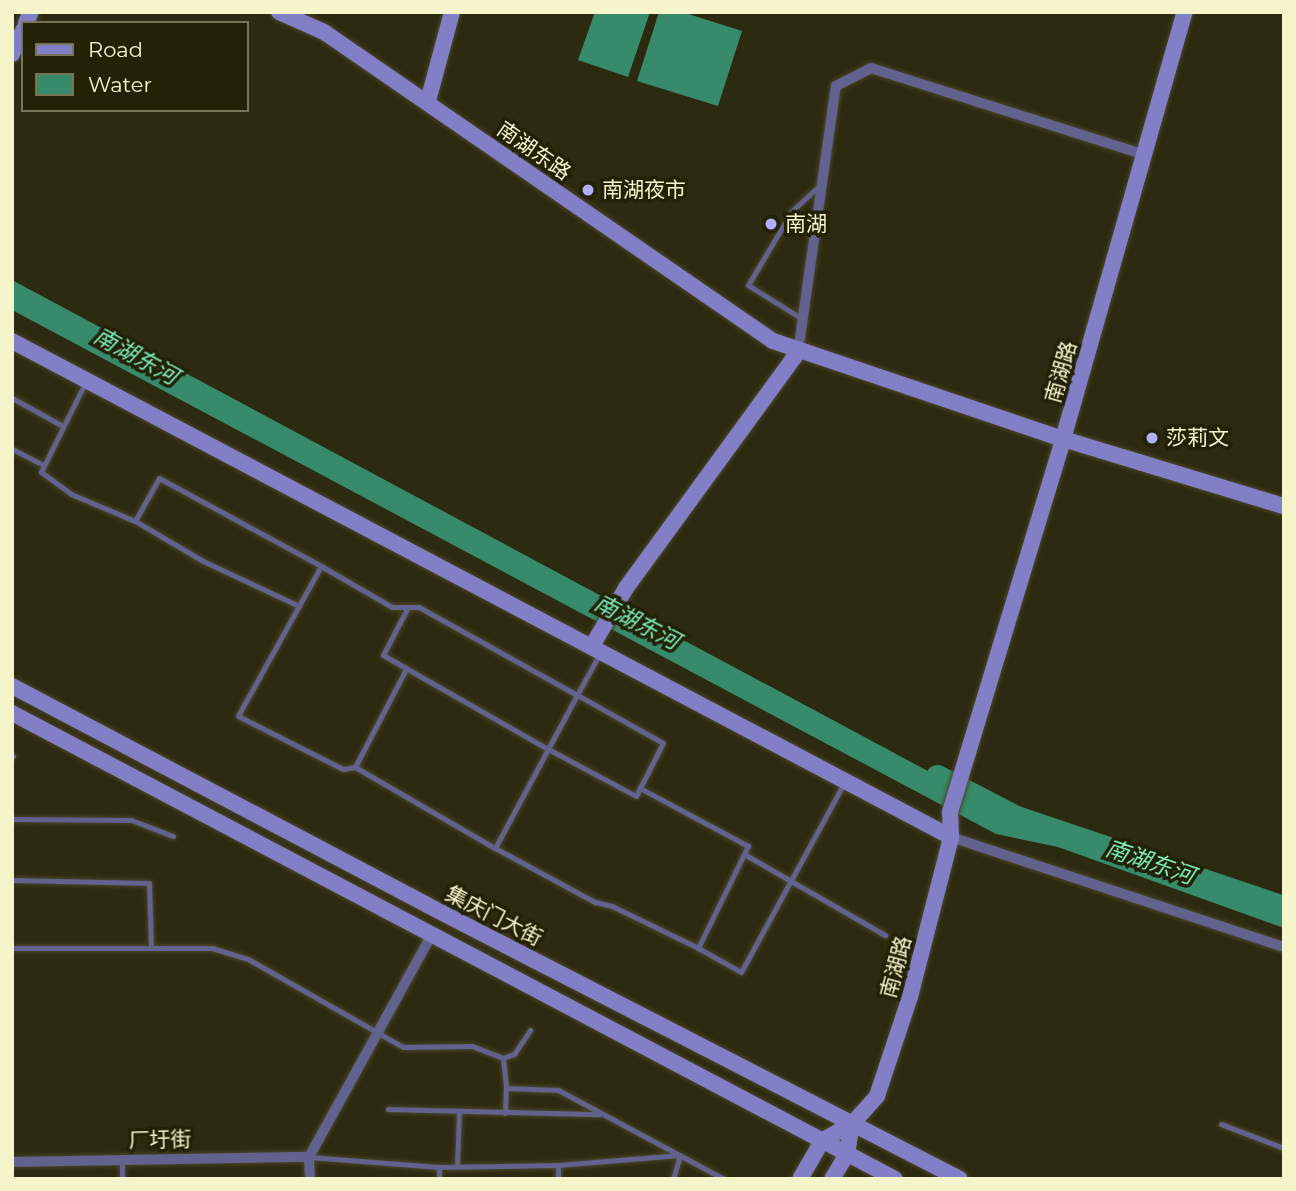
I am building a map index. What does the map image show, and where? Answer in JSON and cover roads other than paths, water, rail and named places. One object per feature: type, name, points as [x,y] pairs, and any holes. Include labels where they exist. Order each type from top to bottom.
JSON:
[{"type":"street","name":"南湖东路","points":[[279,12],[324,32],[428,101],[773,341],[798,352],[1063,439]]},
{"type":"street","points":[[428,101],[452,12]]},
{"type":"street","name":"南湖路","points":[[852,1124],[877,1096],[911,997],[951,837],[950,812],[1063,439],[1185,12]]},
{"type":"street","points":[[12,54],[21,34]]},
{"type":"street","points":[[596,649],[626,587],[798,352],[836,86],[871,68],[1145,155]]},
{"type":"street","points":[[12,341],[951,837],[1284,947]]},
{"type":"street","points":[[1063,439],[1284,506]]},
{"type":"street","name":"集庆门大街","points":[[12,686],[427,905],[960,1179]]},
{"type":"street","points":[[12,713],[895,1179]]},
{"type":"street","points":[[310,1179],[309,1157],[431,936]]},
{"type":"street","points":[[800,1179],[822,1141],[852,1124]]},
{"type":"street","points":[[832,1179],[847,1153],[852,1124]]},
{"type":"street","name":"厂圩街","points":[[12,1162],[309,1157]]},
{"type":"lane","points":[[804,321],[748,285],[792,211],[822,184]]},
{"type":"lane","points":[[87,380],[41,472],[71,494],[135,521],[202,561],[299,606]]},
{"type":"lane","points":[[12,398],[62,426]]},
{"type":"lane","points":[[12,449],[43,465]]},
{"type":"lane","points":[[135,521],[159,478],[392,607],[408,607],[419,607],[663,743],[636,796],[383,655],[408,607]]},
{"type":"lane","points":[[321,566],[238,716],[344,769],[355,767],[594,902],[612,906],[741,971],[846,780]]},
{"type":"lane","points":[[495,848],[577,695],[596,649]]},
{"type":"lane","points":[[355,767],[406,670]]},
{"type":"lane","points":[[640,788],[748,846],[698,948]]},
{"type":"lane","points":[[12,818],[131,820],[173,836]]},
{"type":"lane","points":[[744,854],[885,935]]},
{"type":"lane","points":[[12,880],[149,883],[151,948]]},
{"type":"lane","points":[[12,948],[212,948],[248,959],[403,1047],[472,1046],[503,1058],[514,1054],[530,1030]]},
{"type":"lane","points":[[503,1058],[505,1113]]},
{"type":"lane","points":[[506,1088],[558,1090],[724,1179]]},
{"type":"lane","points":[[388,1109],[459,1113],[603,1114]]},
{"type":"lane","points":[[457,1166],[459,1113]]},
{"type":"lane","points":[[1221,1124],[1284,1148]]},
{"type":"lane","points":[[309,1157],[439,1167],[558,1165],[680,1155]]},
{"type":"lane","points":[[674,1179],[680,1155]]},
{"type":"lane","points":[[122,1160],[122,1179]]},
{"type":"lane","points":[[558,1165],[558,1179]]},
{"type":"lane","points":[[439,1167],[439,1179]]},
{"type":"water","points":[[595,12],[650,12],[628,77],[578,60]]},
{"type":"water","points":[[659,12],[682,12],[742,31],[718,106],[637,81]]},
{"type":"water","points":[[12,280],[1036,829],[1284,909],[1284,928],[1058,847],[996,834],[12,310]]},
{"type":"waterway","name":"南湖东河","points":[[937,776],[1016,817],[1284,907]]},
{"type":"place","name":"南湖夜市","points":[[588,190]]},
{"type":"place","name":"南湖","points":[[771,224]]},
{"type":"place","name":"莎莉文","points":[[1152,438]]}]
